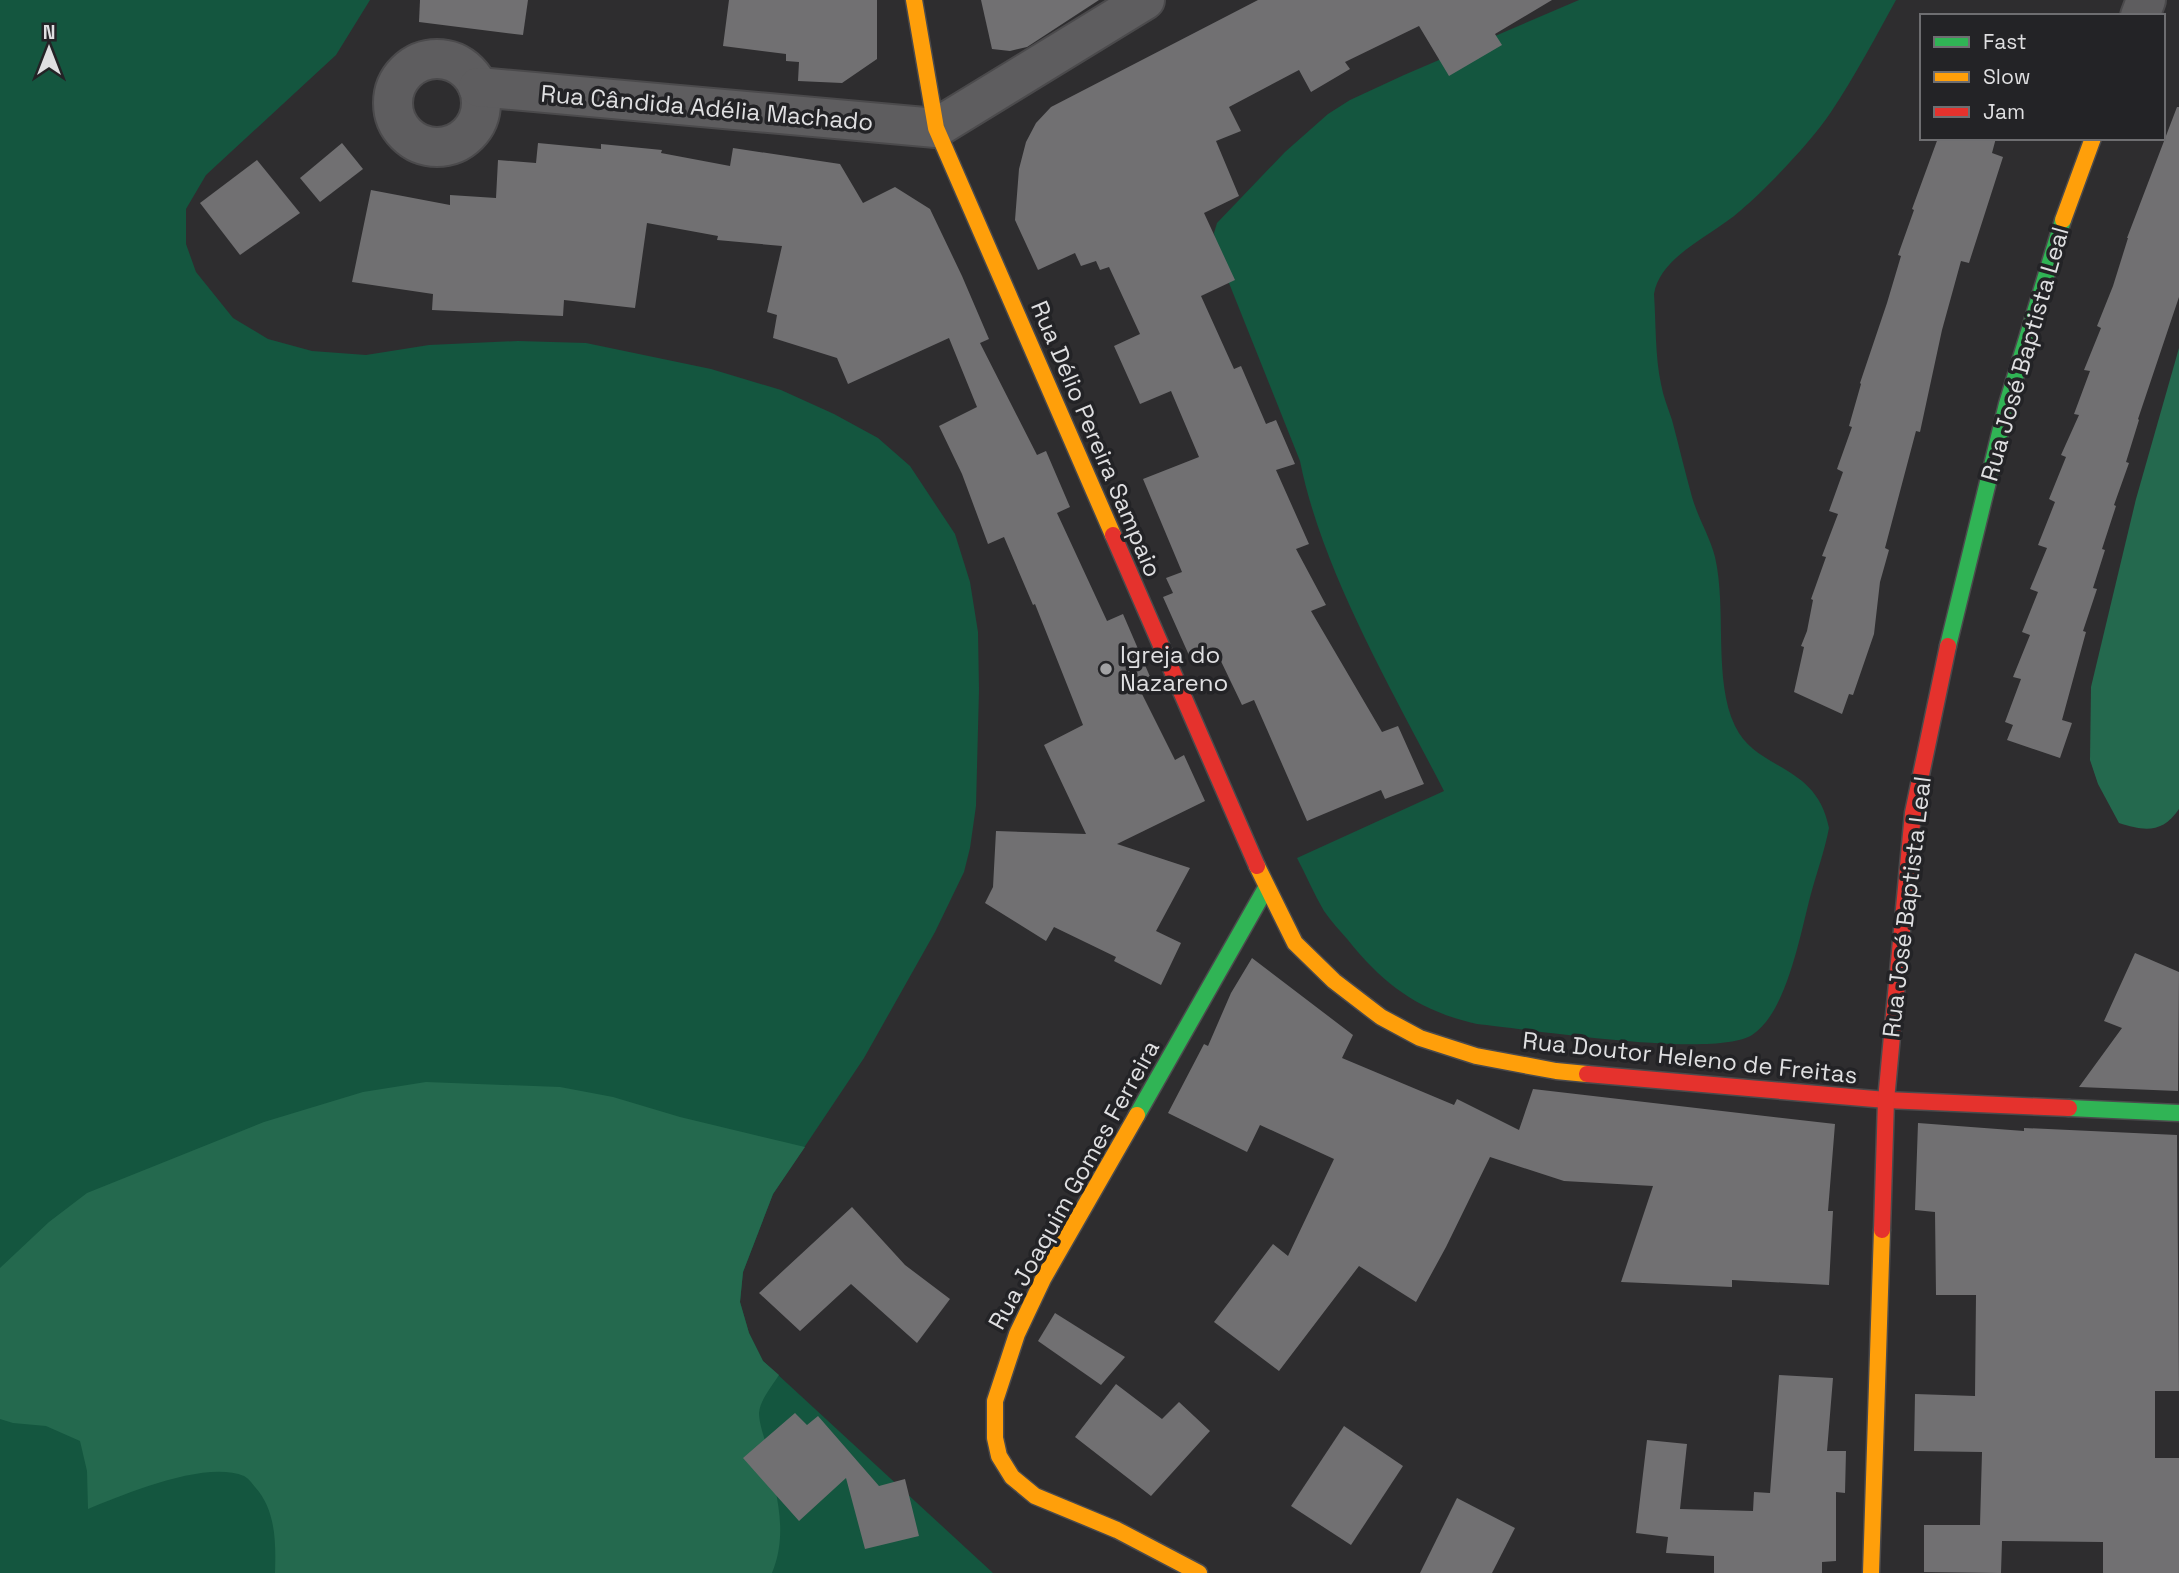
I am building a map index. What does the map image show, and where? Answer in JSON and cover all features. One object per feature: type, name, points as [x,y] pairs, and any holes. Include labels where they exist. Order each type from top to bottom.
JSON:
[{"type":"street","name":"Rua Délio Pereira Sampaio","points":[[914,0],[936,128],[1266,888]]},
{"type":"street","points":[[936,128],[1145,0]]},
{"type":"street","name":"Rua Cândida Adélia Machado","points":[[478,87],[936,128]]},
{"type":"street","name":"Rua José Baptista Leal","points":[[1871,1573],[1886,1100],[1913,813],[1959,595],[2011,391],[2068,202],[2092,140]]},
{"type":"street","name":"Rua Doutor Heleno de Freitas","points":[[1266,888],[1295,943],[1324,971],[1381,1017],[1420,1038],[1476,1056],[1556,1071],[1886,1100],[2179,1114]]},
{"type":"street","name":"Rua Joaquim Gomes Ferreira","points":[[1199,1573],[1105,1525],[1041,1500],[1017,1483],[1003,1463],[994,1438],[993,1416],[996,1394],[1011,1348],[1048,1272],[1266,888]]},
{"type":"green space","points":[[0,0],[370,0],[336,55],[206,175],[186,209],[186,244],[196,272],[233,318],[268,339],[312,351],[366,355],[429,345],[518,341],[586,343],[711,369],[781,390],[878,438],[910,466],[955,534],[970,582],[978,632],[976,806],[964,872],[935,932],[864,1058],[773,1194],[743,1272],[740,1302],[749,1333],[763,1361],[993,1573],[0,1573]]},
{"type":"green space","points":[[1579,0],[1896,0],[1848,85],[1812,137],[1740,211],[1677,257],[1666,268],[1654,294],[1662,388],[1692,497],[1715,557],[1720,599],[1722,666],[1728,708],[1745,741],[1812,791],[1822,807],[1829,828],[1798,947],[1784,989],[1764,1024],[1752,1035],[1732,1042],[1662,1043],[1577,1036],[1477,1024],[1437,1012],[1389,983],[1362,956],[1324,911],[1297,858],[1444,791],[1381,671],[1324,545],[1300,461],[1217,253],[1214,233],[1217,223],[1285,152],[1328,114],[1350,100]]},
{"type":"green space","points":[[2179,348],[2179,809],[2159,827],[2144,829],[2119,823],[2098,784],[2090,760],[2091,687],[2136,499]]},
{"type":"green space","points":[[426,1082],[560,1087],[613,1097],[680,1117],[805,1147],[773,1194],[743,1272],[740,1302],[749,1333],[763,1361],[779,1375],[764,1398],[759,1413],[779,1509],[780,1541],[772,1573],[275,1573],[275,1539],[271,1516],[262,1496],[244,1476],[228,1472],[187,1475],[88,1509],[87,1471],[80,1441],[46,1426],[0,1419],[0,1268],[49,1222],[87,1193],[264,1122],[363,1092]]},
{"type":"building","points":[[420,0],[528,0],[523,35],[419,22]]},
{"type":"building","points":[[729,0],[877,0],[877,59],[842,83],[798,81],[799,62],[786,61],[786,54],[723,46]]},
{"type":"building","points":[[981,0],[1099,0],[1027,47],[1010,51],[992,49]]},
{"type":"building","points":[[1258,0],[1552,0],[1495,34],[1502,45],[1449,76],[1419,26],[1345,62],[1350,69],[1311,92],[1299,70],[1229,107],[1241,131],[1216,141],[1239,196],[1204,213],[1235,280],[1201,296],[1234,369],[1241,366],[1266,424],[1276,420],[1295,464],[1276,470],[1309,544],[1296,549],[1326,605],[1311,611],[1382,732],[1398,726],[1424,784],[1385,799],[1381,790],[1307,821],[1254,700],[1242,705],[1218,655],[1204,661],[1202,658],[1192,662],[1163,597],[1173,593],[1166,578],[1182,572],[1143,479],[1199,457],[1171,391],[1140,404],[1114,346],[1140,334],[1109,267],[1100,270],[1096,261],[1081,266],[1075,253],[1038,270],[1015,220],[1019,169],[1026,142],[1036,123],[1051,107]]},
{"type":"building","points":[[2179,107],[2179,297],[2138,419],[2126,462],[2129,463],[2102,549],[2105,550],[2093,588],[2097,589],[2083,631],[2086,632],[2062,720],[2072,723],[2060,758],[2007,740],[2013,725],[2005,722],[2021,679],[2013,677],[2030,635],[2022,632],[2038,592],[2030,589],[2047,548],[2038,545],[2055,502],[2049,499],[2066,457],[2061,455],[2079,415],[2074,414],[2090,371],[2084,370],[2101,328],[2097,326],[2113,286],[2127,238]]},
{"type":"building","points":[[1937,140],[1995,140],[1992,153],[2003,157],[1969,263],[1961,261],[1942,330],[1920,432],[1916,431],[1885,548],[1889,550],[1880,582],[1874,634],[1853,695],[1849,694],[1842,714],[1794,692],[1804,647],[1801,646],[1813,600],[1811,599],[1826,557],[1822,556],[1838,514],[1829,511],[1843,472],[1837,469],[1852,427],[1849,426],[1860,383],[1887,303],[1901,256],[1898,255],[1914,210],[1912,209]]},
{"type":"building","points":[[342,143],[363,169],[320,202],[300,178]]},
{"type":"building","points":[[538,143],[601,149],[601,144],[662,150],[661,153],[730,166],[733,148],[840,164],[863,203],[895,187],[930,209],[989,339],[980,343],[1037,455],[1046,451],[1070,507],[1057,513],[1107,621],[1123,614],[1151,679],[1137,684],[1175,760],[1184,755],[1205,801],[1117,844],[1190,868],[1156,931],[1181,943],[1161,985],[1114,961],[1116,957],[1054,927],[1046,941],[985,903],[993,887],[996,831],[1086,834],[1044,745],[1083,725],[1035,604],[1033,605],[1004,537],[988,544],[962,474],[939,426],[977,407],[949,338],[848,384],[837,358],[773,338],[777,315],[767,312],[782,246],[717,240],[718,236],[647,223],[635,308],[564,300],[563,316],[432,310],[433,294],[352,282],[371,190],[450,205],[450,195],[496,198],[498,160],[536,163]]},
{"type":"building","points":[[257,160],[300,213],[240,255],[200,203]]},
{"type":"building","points":[[2135,953],[2179,972],[2178,1091],[2079,1087],[2122,1028],[2104,1021]]},
{"type":"building","points":[[1252,958],[1353,1035],[1342,1058],[1454,1105],[1457,1099],[1519,1130],[1533,1089],[1835,1124],[1828,1211],[1833,1211],[1829,1285],[1732,1280],[1732,1287],[1621,1282],[1653,1186],[1564,1181],[1490,1157],[1416,1302],[1359,1266],[1279,1371],[1214,1322],[1273,1244],[1288,1256],[1334,1159],[1260,1125],[1247,1152],[1168,1113],[1204,1044],[1208,1046],[1231,993]]},
{"type":"building","points":[[1918,1123],[2024,1131],[2024,1128],[2177,1135],[2179,1391],[2155,1391],[2155,1458],[2179,1458],[2179,1573],[2103,1573],[2103,1542],[2002,1541],[2001,1573],[1924,1572],[1924,1525],[1980,1525],[1982,1452],[1914,1451],[1915,1394],[1975,1396],[1976,1295],[1936,1295],[1935,1212],[1915,1210]]},
{"type":"building","points":[[852,1207],[905,1265],[950,1299],[917,1343],[851,1284],[800,1331],[759,1293]]},
{"type":"building","points":[[1055,1313],[1125,1357],[1101,1385],[1038,1341]]},
{"type":"building","points":[[1779,1375],[1833,1378],[1827,1451],[1846,1451],[1845,1493],[1836,1492],[1836,1561],[1822,1562],[1822,1573],[1714,1573],[1714,1556],[1666,1553],[1668,1537],[1636,1533],[1647,1440],[1687,1444],[1680,1509],[1753,1511],[1754,1492],[1770,1493]]},
{"type":"building","points":[[1116,1384],[1162,1419],[1179,1402],[1210,1431],[1151,1496],[1075,1437]]},
{"type":"building","points":[[795,1413],[807,1425],[818,1416],[879,1486],[905,1479],[919,1536],[865,1549],[846,1478],[799,1521],[743,1458]]},
{"type":"building","points":[[1344,1426],[1403,1466],[1351,1545],[1291,1506]]},
{"type":"building","points":[[1457,1498],[1515,1528],[1492,1573],[1420,1573]]},
{"type":"traffic: fast","points":[[1948,646],[2007,404],[2063,220]]},
{"type":"traffic: fast","points":[[1137,1115],[1266,888]]},
{"type":"traffic: fast","points":[[2069,1108],[2179,1113]]},
{"type":"traffic: slow","points":[[914,0],[936,128],[1113,535]]},
{"type":"traffic: slow","points":[[2063,220],[2092,140]]},
{"type":"traffic: slow","points":[[1257,866],[1295,943],[1334,981],[1381,1017],[1420,1038],[1476,1056],[1587,1074]]},
{"type":"traffic: slow","points":[[1137,1115],[1043,1279],[1017,1334],[995,1401],[995,1438],[999,1456],[1012,1477],[1035,1496],[1117,1530],[1199,1573]]},
{"type":"traffic: slow","points":[[1871,1573],[1882,1230]]},
{"type":"traffic: jam","points":[[1113,535],[1257,866]]},
{"type":"traffic: jam","points":[[1882,1230],[1886,1100],[1913,813],[1948,646]]},
{"type":"traffic: jam","points":[[1587,1074],[1886,1100],[2069,1108]]},
{"type":"place","name":"Igreja do Nazareno","points":[[1106,669]]}]
